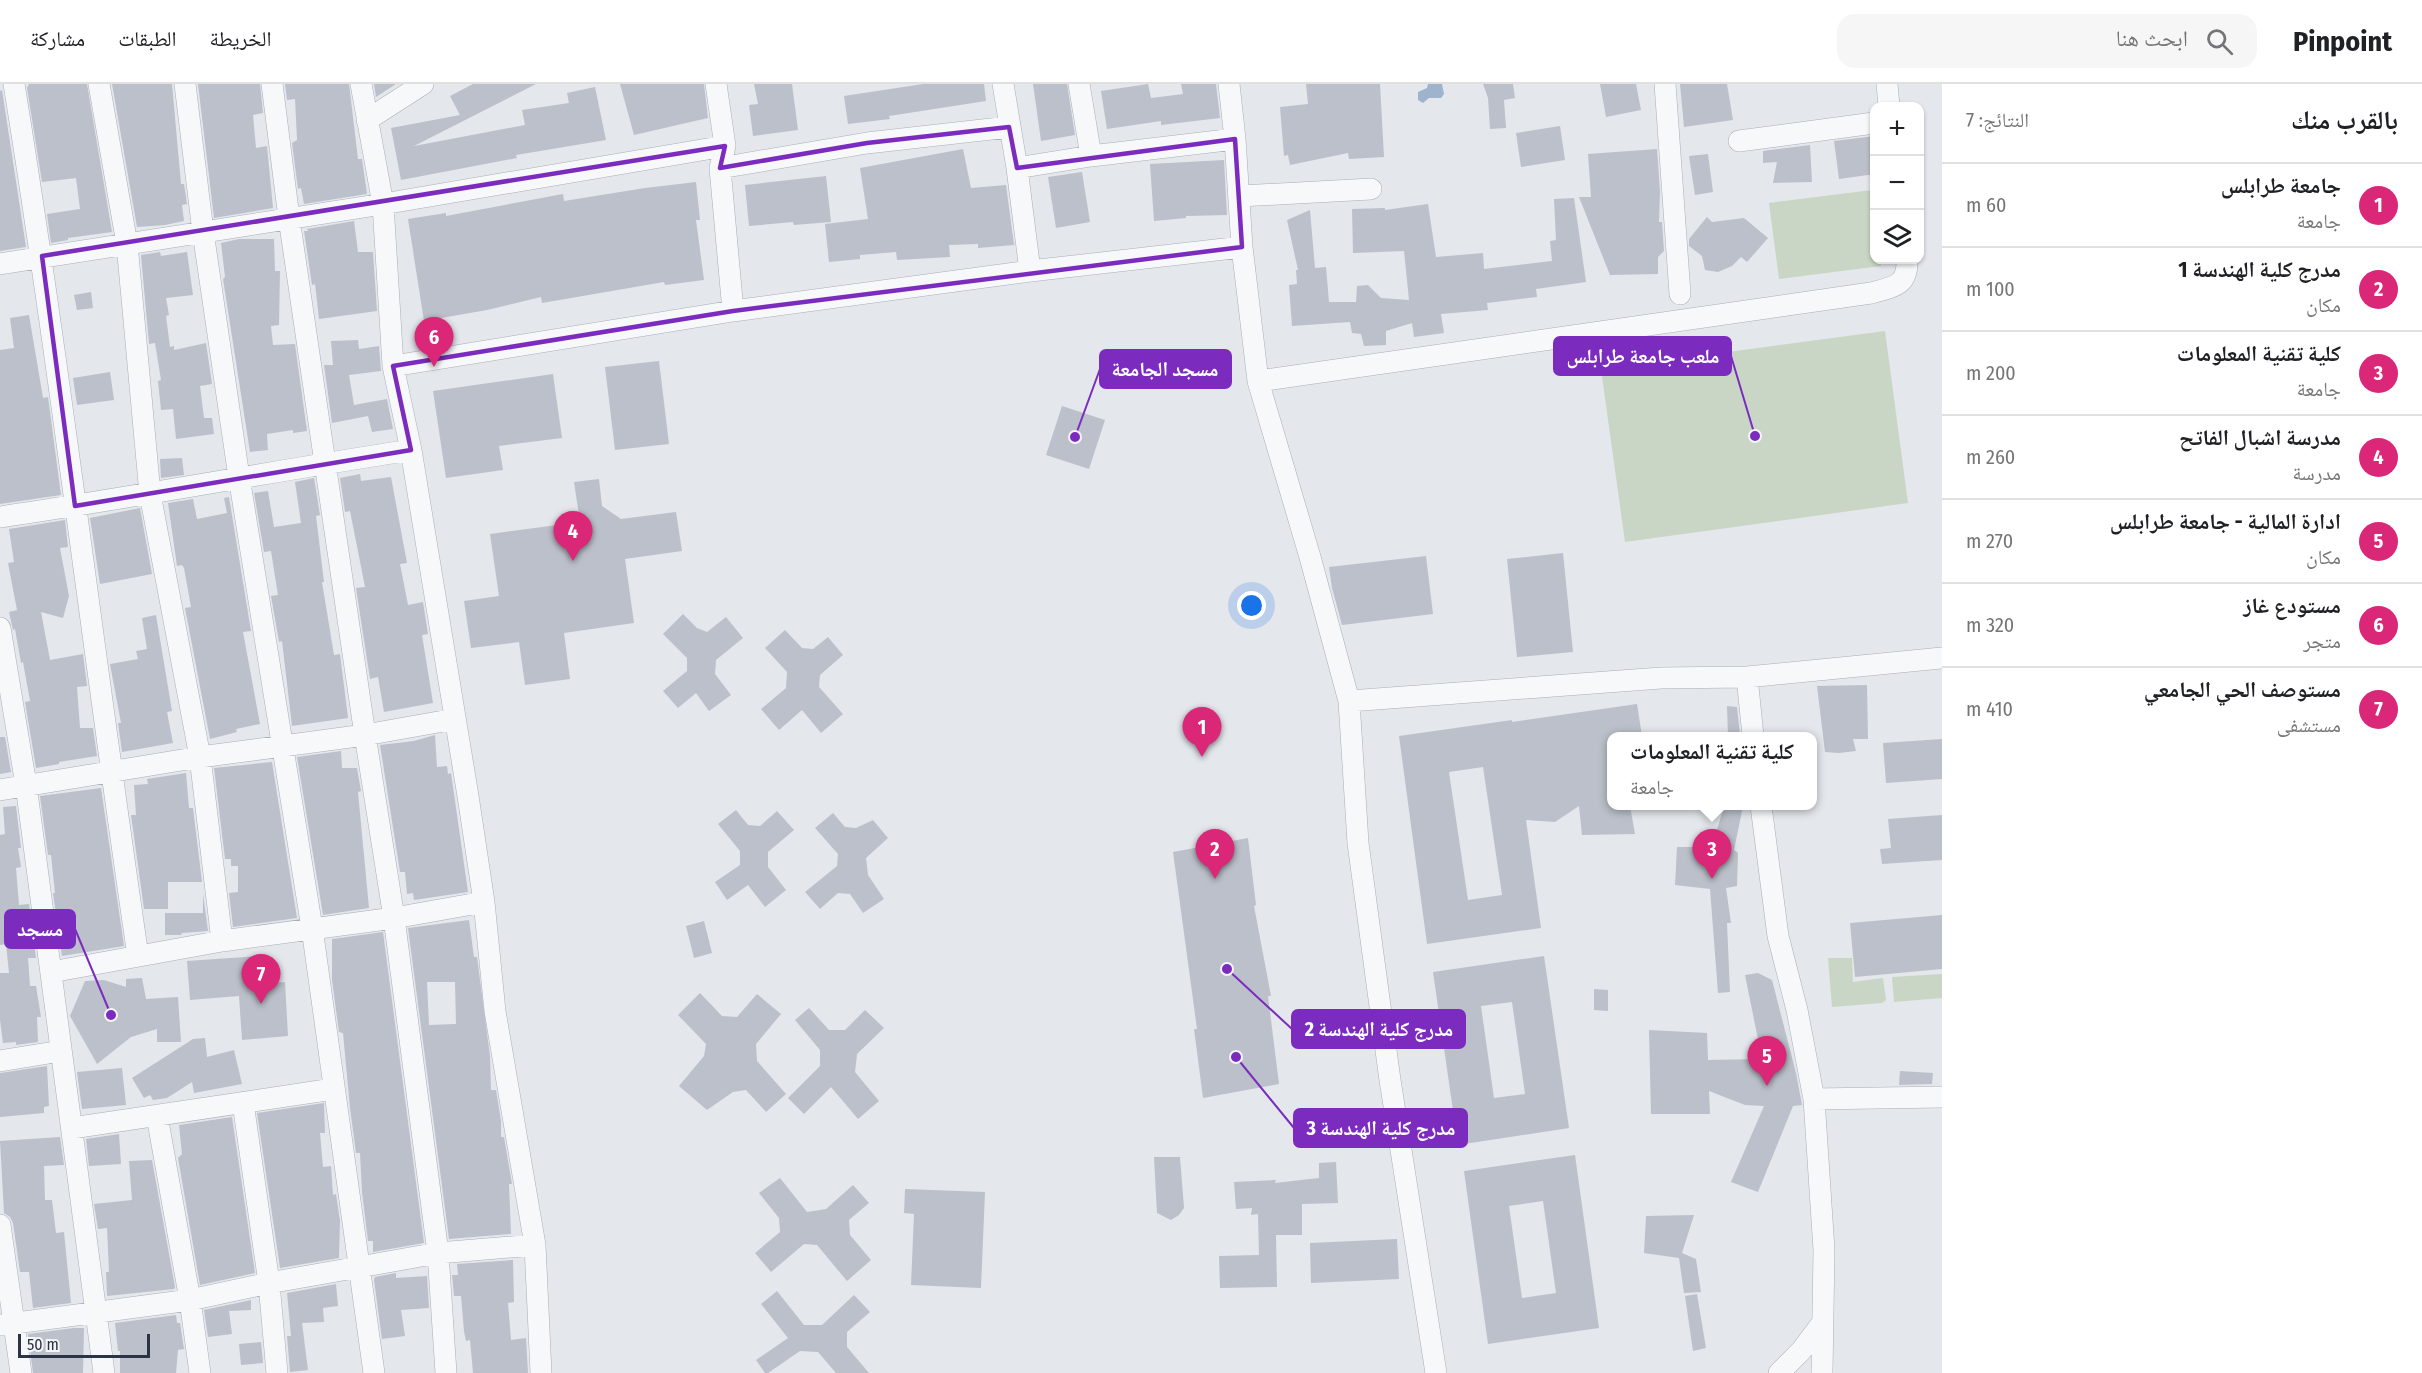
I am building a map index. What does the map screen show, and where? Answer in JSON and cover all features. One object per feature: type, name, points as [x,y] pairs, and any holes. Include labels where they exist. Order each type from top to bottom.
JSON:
[{"type":"street","points":[[14,84],[42,256],[111,773],[138,956]]},
{"type":"street","points":[[99,84],[127,244],[150,494],[200,758],[222,941]]},
{"type":"street","points":[[185,84],[203,232],[239,477],[312,928],[374,1373]]},
{"type":"street","points":[[272,84],[289,218],[394,918],[438,1253],[446,1373]]},
{"type":"street","points":[[362,84],[383,204],[393,366],[411,450],[484,902],[495,1011],[535,1245],[542,1373]]},
{"type":"street","points":[[367,120],[423,84]]},
{"type":"street","points":[[716,84],[725,146],[720,168],[733,311]]},
{"type":"street","points":[[1003,84],[1017,168],[1030,271]]},
{"type":"street","points":[[1079,84],[1091,156]]},
{"type":"street","points":[[1229,84],[1240,196],[1242,247],[1258,381],[1310,557],[1349,701],[1358,843],[1390,1080],[1436,1373]]},
{"type":"street","points":[[1665,84],[1680,294]]},
{"type":"street","points":[[1887,84],[1889,102]]},
{"type":"street","points":[[1739,141],[1870,124]]},
{"type":"street","points":[[720,168],[867,143],[1009,127]]},
{"type":"street","points":[[1017,168],[1091,156],[1235,139]]},
{"type":"street","points":[[0,264],[383,204],[725,146]]},
{"type":"street","points":[[1240,196],[1371,189]]},
{"type":"street","points":[[393,366],[733,311],[1030,271],[1242,247]]},
{"type":"street","points":[[1258,381],[1871,293],[1899,284],[1906,276],[1907,264]]},
{"type":"street","points":[[0,517],[411,450]]},
{"type":"street","points":[[0,628],[26,785],[98,1314],[104,1373]]},
{"type":"street","points":[[1349,701],[1661,678],[1748,677],[1942,658]]},
{"type":"street","points":[[1748,677],[1753,732]]},
{"type":"street","points":[[0,790],[200,758],[365,735],[454,719]]},
{"type":"street","points":[[1762,810],[1779,936],[1814,1099],[1824,1250],[1822,1373]]},
{"type":"street","points":[[51,972],[222,941],[394,918],[484,902]]},
{"type":"street","points":[[0,1061],[61,1051]]},
{"type":"street","points":[[72,1128],[333,1089]]},
{"type":"street","points":[[1814,1099],[1942,1097]]},
{"type":"street","points":[[243,1103],[269,1283],[277,1373]]},
{"type":"street","points":[[157,1116],[190,1300],[200,1373]]},
{"type":"street","points":[[0,1225],[8,1325],[21,1373]]},
{"type":"street","points":[[8,1325],[190,1300],[269,1283],[438,1253],[535,1245]]},
{"type":"street","points":[[1779,1373],[1801,1351],[1822,1323]]},
{"type":"highlighted area","points":[[1009,127],[1017,168],[1235,139],[1242,247],[733,311],[393,366],[411,450],[75,506],[42,256],[725,146],[720,168],[867,143]]},
{"type":"green space","points":[[1870,190],[1870,264],[1881,264],[1881,266],[1779,279],[1769,203]]},
{"type":"green space","points":[[1885,331],[1908,503],[1625,542],[1601,369]]},
{"type":"green space","points":[[1828,958],[1852,958],[1853,982],[1883,978],[1886,1000],[1882,1003],[1832,1007]]},
{"type":"green space","points":[[1942,974],[1942,998],[1894,1002],[1892,977]]},
{"type":"water","points":[[1428,84],[1442,84],[1444,94],[1441,98],[1429,98],[1423,103],[1418,100],[1418,92],[1427,88]]},
{"type":"building","points":[[29,84],[87,84],[112,232],[68,238],[68,240],[51,243],[47,214],[80,209],[76,178],[42,182],[27,88]]},
{"type":"building","points":[[112,84],[172,84],[181,184],[184,184],[187,204],[182,205],[184,221],[137,227]]},
{"type":"building","points":[[198,84],[260,84],[263,113],[253,115],[256,148],[267,146],[273,208],[214,218]]},
{"type":"building","points":[[285,84],[349,84],[358,159],[362,159],[367,194],[304,204],[301,188],[298,189],[292,143],[297,140],[295,99],[287,100]]},
{"type":"building","points":[[374,84],[396,84],[376,97]]},
{"type":"building","points":[[473,84],[536,84],[414,146],[525,125],[522,110],[569,103],[567,93],[595,87],[606,140],[516,155],[517,158],[401,180],[391,128],[460,115],[450,96]]},
{"type":"building","points":[[620,84],[704,84],[708,118],[634,135]]},
{"type":"building","points":[[754,84],[792,84],[798,130],[753,136],[749,105],[758,104]]},
{"type":"building","points":[[923,84],[984,84],[986,101],[889,116],[890,119],[848,124],[844,96]]},
{"type":"building","points":[[1033,84],[1067,84],[1075,135],[1041,141]]},
{"type":"building","points":[[1148,84],[1151,98],[1183,94],[1181,84],[1216,84],[1220,118],[1161,125],[1161,121],[1107,129],[1101,91]]},
{"type":"building","points":[[1306,84],[1380,84],[1384,157],[1349,159],[1348,153],[1290,165],[1288,155],[1284,156],[1280,107],[1308,104]]},
{"type":"building","points":[[1483,84],[1513,84],[1515,98],[1504,100],[1506,128],[1490,129],[1488,98]]},
{"type":"building","points":[[1600,84],[1636,84],[1641,110],[1606,117]]},
{"type":"building","points":[[1680,84],[1727,84],[1733,120],[1684,127]]},
{"type":"building","points":[[2,90],[26,247],[0,251],[0,91]]},
{"type":"building","points":[[1560,126],[1565,160],[1521,167],[1516,133]]},
{"type":"building","points":[[1870,137],[1870,175],[1839,179],[1834,141]]},
{"type":"building","points":[[1810,145],[1812,182],[1773,183],[1777,162],[1763,163],[1763,151]]},
{"type":"building","points":[[963,149],[971,188],[1006,185],[1014,245],[978,248],[978,244],[949,245],[950,257],[897,260],[896,252],[860,255],[860,259],[829,262],[825,224],[868,219],[860,168]]},
{"type":"building","points":[[1657,149],[1660,192],[1659,222],[1662,222],[1664,251],[1658,257],[1658,274],[1610,275],[1579,197],[1591,197],[1588,154]]},
{"type":"building","points":[[1708,154],[1713,192],[1695,195],[1689,156]]},
{"type":"building","points":[[1224,160],[1227,215],[1186,216],[1186,218],[1154,221],[1150,164]]},
{"type":"building","points":[[1082,172],[1090,222],[1056,228],[1048,177]]},
{"type":"building","points":[[826,176],[831,222],[794,225],[793,222],[749,226],[745,185]]},
{"type":"building","points":[[696,182],[700,220],[696,220],[704,280],[665,285],[664,282],[542,303],[541,297],[487,310],[424,321],[408,219],[446,213],[446,216],[563,194],[564,201]]},
{"type":"building","points":[[1574,198],[1586,282],[1536,289],[1537,297],[1487,303],[1488,310],[1441,314],[1444,333],[1414,337],[1412,323],[1386,331],[1386,345],[1364,346],[1361,334],[1352,333],[1350,322],[1292,326],[1289,285],[1297,284],[1296,270],[1298,270],[1287,220],[1310,210],[1315,268],[1326,267],[1329,302],[1356,302],[1357,286],[1368,285],[1381,298],[1409,300],[1404,251],[1353,253],[1352,209],[1385,208],[1385,210],[1428,204],[1436,257],[1483,253],[1484,269],[1552,261],[1550,241],[1556,240],[1554,199]]},
{"type":"building","points":[[1707,217],[1712,222],[1744,218],[1768,238],[1747,262],[1741,257],[1732,266],[1718,272],[1705,270],[1702,256],[1689,246],[1689,239]]},
{"type":"building","points":[[354,221],[358,252],[373,252],[377,311],[319,319],[315,284],[312,285],[304,231]]},
{"type":"building","points":[[239,239],[274,239],[275,271],[280,271],[279,325],[271,326],[273,345],[295,344],[307,431],[293,433],[293,430],[267,434],[268,450],[250,452],[223,279],[225,277],[221,243]]},
{"type":"building","points":[[160,252],[161,256],[187,252],[193,295],[166,298],[170,347],[174,346],[174,350],[206,343],[212,384],[200,386],[204,418],[212,418],[214,434],[176,439],[173,409],[161,410],[158,381],[161,380],[155,343],[149,344],[141,255]]},
{"type":"building","points":[[91,292],[93,308],[77,310],[74,295]]},
{"type":"building","points":[[29,315],[43,398],[48,397],[61,495],[0,504],[0,350],[14,348],[10,318]]},
{"type":"building","points":[[358,340],[359,349],[379,346],[381,371],[349,375],[354,405],[387,399],[393,429],[372,432],[368,416],[332,423],[324,365],[333,365],[331,341]]},
{"type":"building","points":[[659,361],[669,444],[615,450],[605,367]]},
{"type":"building","points":[[110,372],[114,400],[77,405],[73,378]]},
{"type":"building","points":[[553,374],[562,438],[499,446],[503,470],[446,478],[433,391]]},
{"type":"building","points":[[1062,406],[1105,420],[1089,469],[1046,455]]},
{"type":"building","points":[[182,458],[184,475],[161,478],[160,459]]},
{"type":"building","points":[[360,474],[361,481],[391,477],[407,563],[400,564],[408,605],[423,602],[428,634],[422,635],[433,703],[384,712],[378,677],[370,679],[356,588],[365,587],[350,511],[345,512],[340,478]]},
{"type":"building","points":[[314,478],[320,515],[316,516],[324,582],[322,582],[334,655],[340,654],[348,718],[292,726],[282,641],[279,642],[271,596],[278,595],[271,551],[264,552],[254,493],[268,491],[274,527],[301,523],[295,482]]},
{"type":"building","points":[[599,479],[602,506],[621,519],[676,512],[682,551],[625,559],[634,623],[564,633],[570,679],[525,685],[519,642],[471,648],[464,601],[499,596],[490,534],[580,522],[574,482]]},
{"type":"building","points":[[229,497],[251,631],[243,632],[260,724],[236,729],[237,732],[210,739],[185,608],[191,607],[184,568],[182,565],[177,566],[168,503],[193,499],[197,519],[227,513],[224,498]]},
{"type":"building","points":[[140,508],[152,574],[100,584],[90,518]]},
{"type":"building","points":[[65,520],[68,547],[60,548],[69,596],[63,618],[41,612],[50,660],[83,654],[87,686],[77,687],[80,728],[93,728],[97,756],[36,768],[25,702],[30,701],[23,662],[21,663],[15,629],[13,630],[9,612],[17,610],[8,563],[14,562],[9,529]]},
{"type":"building","points":[[1563,553],[1573,652],[1517,657],[1507,559]]},
{"type":"building","points":[[1426,556],[1433,614],[1342,625],[1329,567]]},
{"type":"building","points":[[683,614],[697,628],[707,632],[726,617],[743,638],[716,660],[715,674],[731,695],[709,711],[696,693],[678,708],[663,691],[687,671],[687,658],[663,634]]},
{"type":"building","points":[[156,615],[172,711],[167,712],[173,743],[122,752],[118,723],[121,723],[110,664],[138,659],[136,651],[147,649],[142,618]]},
{"type":"building","points":[[785,630],[802,648],[813,649],[828,637],[843,655],[820,675],[819,687],[843,714],[821,733],[802,710],[779,730],[761,709],[786,688],[787,672],[765,648]]},
{"type":"building","points":[[1867,685],[1868,739],[1853,739],[1856,751],[1825,752],[1817,686]]},
{"type":"building","points":[[1637,704],[1641,732],[1607,732],[1607,810],[1631,810],[1635,834],[1582,835],[1579,806],[1555,822],[1526,820],[1541,928],[1427,944],[1399,736],[1512,720],[1512,722]],"holes":[[[1483,767],[1502,895],[1468,900],[1449,772]]]},
{"type":"building","points":[[1727,706],[1737,707],[1740,732],[1728,732]]},
{"type":"building","points":[[435,735],[437,767],[447,766],[448,774],[451,773],[468,892],[414,900],[413,893],[407,894],[405,872],[400,872],[380,745],[414,741]]},
{"type":"building","points":[[0,737],[5,737],[11,772],[0,774]]},
{"type":"building","points":[[1942,739],[1942,779],[1886,783],[1883,743]]},
{"type":"building","points":[[341,751],[342,768],[357,768],[361,791],[358,792],[369,908],[323,915],[297,757]]},
{"type":"building","points":[[272,762],[297,918],[233,927],[229,893],[238,892],[238,866],[231,866],[231,859],[225,859],[214,768]]},
{"type":"building","points":[[186,773],[189,808],[193,808],[202,882],[168,882],[168,909],[144,909],[131,815],[136,815],[134,785],[148,784],[147,779]]},
{"type":"building","points":[[101,788],[124,946],[62,956],[53,893],[55,893],[51,855],[48,855],[40,796]]},
{"type":"building","points":[[16,806],[21,848],[18,848],[21,867],[16,868],[19,905],[29,904],[36,958],[28,958],[30,986],[36,986],[41,1017],[37,1017],[38,1042],[16,1045],[16,1042],[3,1043],[0,1020],[0,973],[9,973],[6,944],[0,945],[0,835],[5,834],[3,807]]},
{"type":"building","points":[[736,810],[748,825],[760,826],[777,811],[794,830],[768,852],[768,867],[786,890],[765,907],[748,885],[727,900],[715,882],[740,865],[740,851],[718,824]]},
{"type":"building","points":[[1723,810],[1742,810],[1734,850],[1738,853],[1737,886],[1726,888],[1731,923],[1727,923],[1730,992],[1718,993],[1710,889],[1675,885],[1677,847],[1712,847]]},
{"type":"building","points":[[833,813],[845,827],[856,828],[873,820],[888,838],[866,858],[868,875],[884,899],[863,913],[850,894],[838,893],[820,909],[805,892],[837,866],[838,854],[815,828]]},
{"type":"building","points":[[1942,815],[1942,860],[1882,864],[1880,849],[1891,848],[1888,819]]},
{"type":"building","points":[[1248,838],[1256,905],[1254,906],[1271,996],[1268,996],[1279,1084],[1203,1098],[1194,1029],[1197,1029],[1173,852]]},
{"type":"building","points":[[203,894],[208,931],[165,935],[165,913],[203,913]]},
{"type":"building","points":[[1942,915],[1942,969],[1855,977],[1850,923]]},
{"type":"building","points":[[469,920],[474,957],[477,957],[490,1056],[491,1090],[496,1090],[501,1137],[504,1137],[512,1184],[509,1184],[511,1234],[449,1239],[408,928]],"holes":[[[427,982],[455,982],[456,1024],[429,1025]]]},
{"type":"building","points":[[704,921],[712,953],[694,958],[686,926]]},
{"type":"building","points":[[383,932],[424,1243],[373,1252],[373,1241],[368,1241],[360,1153],[356,1153],[343,1033],[339,1032],[332,980],[332,939]]},
{"type":"building","points":[[260,956],[262,984],[285,982],[288,1036],[242,1040],[239,996],[190,1000],[187,961]]},
{"type":"building","points":[[1544,956],[1569,1128],[1458,1145],[1433,972]],"holes":[[[1512,1002],[1525,1094],[1494,1098],[1481,1006]]]},
{"type":"building","points":[[1758,973],[1772,980],[1802,1105],[1793,1106],[1758,1192],[1731,1182],[1764,1106],[1745,1105],[1709,1091],[1710,1114],[1651,1114],[1649,1030],[1707,1033],[1708,1060],[1762,1059],[1745,975]]},
{"type":"building","points":[[142,978],[146,999],[178,997],[181,1042],[157,1042],[157,1029],[131,1037],[97,1064],[70,1016],[85,981],[104,980],[126,987],[126,979]]},
{"type":"building","points":[[1594,989],[1608,990],[1608,1011],[1594,1010]]},
{"type":"building","points":[[700,993],[722,1016],[737,1017],[757,994],[781,1014],[756,1044],[757,1061],[786,1094],[766,1112],[746,1090],[733,1092],[707,1110],[679,1086],[704,1056],[706,1044],[678,1015]]},
{"type":"building","points":[[809,1008],[829,1030],[845,1030],[865,1010],[884,1028],[857,1054],[855,1072],[879,1101],[858,1119],[831,1087],[804,1114],[788,1098],[820,1066],[820,1050],[795,1020]]},
{"type":"building","points":[[205,1038],[207,1057],[234,1050],[242,1084],[194,1093],[192,1082],[167,1098],[153,1100],[150,1095],[144,1098],[132,1078],[193,1039]]},
{"type":"building","points":[[47,1066],[49,1106],[44,1107],[44,1113],[0,1117],[0,1073]]},
{"type":"building","points":[[122,1068],[126,1105],[82,1109],[77,1072]]},
{"type":"building","points":[[1900,1071],[1933,1073],[1932,1084],[1899,1085]]},
{"type":"building","points":[[324,1103],[325,1133],[320,1133],[323,1167],[331,1166],[333,1195],[336,1194],[340,1221],[339,1258],[280,1268],[257,1113]]},
{"type":"building","points":[[232,1117],[255,1273],[200,1285],[178,1158],[182,1154],[179,1125]]},
{"type":"building","points":[[119,1134],[121,1164],[89,1166],[86,1139]]},
{"type":"building","points":[[60,1137],[64,1165],[44,1166],[45,1200],[52,1200],[56,1233],[64,1232],[71,1303],[33,1308],[29,1272],[20,1272],[13,1223],[4,1213],[0,1141]]},
{"type":"building","points":[[1575,1155],[1599,1328],[1488,1344],[1464,1171]],"holes":[[[1543,1201],[1556,1293],[1522,1298],[1509,1206]]]},
{"type":"building","points":[[1154,1157],[1180,1157],[1184,1208],[1171,1220],[1157,1213]]},
{"type":"building","points":[[152,1160],[175,1287],[174,1289],[107,1296],[106,1272],[109,1272],[107,1228],[98,1229],[94,1204],[132,1200],[129,1161]]},
{"type":"building","points":[[1336,1162],[1338,1203],[1302,1204],[1302,1235],[1276,1235],[1277,1287],[1220,1288],[1219,1256],[1259,1255],[1258,1214],[1251,1215],[1252,1208],[1236,1209],[1234,1182],[1276,1180],[1275,1183],[1319,1178],[1319,1163]]},
{"type":"building","points":[[780,1178],[807,1212],[826,1209],[853,1185],[869,1203],[849,1220],[850,1235],[871,1260],[847,1281],[817,1245],[804,1244],[771,1272],[755,1253],[780,1232],[779,1218],[759,1193]]},
{"type":"building","points":[[905,1189],[985,1192],[981,1288],[911,1285],[914,1214],[904,1213]]},
{"type":"building","points":[[1694,1215],[1682,1253],[1696,1259],[1701,1292],[1684,1293],[1679,1258],[1644,1253],[1646,1216]]},
{"type":"building","points":[[1397,1239],[1399,1279],[1311,1283],[1310,1243]]},
{"type":"building","points":[[513,1260],[514,1302],[508,1303],[511,1340],[526,1338],[528,1373],[473,1373],[470,1340],[466,1341],[464,1331],[461,1296],[454,1296],[452,1275],[458,1275],[457,1264]]},
{"type":"building","points":[[396,1273],[396,1278],[427,1276],[429,1308],[401,1310],[405,1336],[382,1339],[374,1280],[375,1277]]},
{"type":"building","points":[[336,1284],[338,1306],[323,1308],[324,1322],[302,1323],[308,1370],[290,1372],[287,1336],[291,1336],[287,1293]]},
{"type":"building","points":[[777,1291],[804,1325],[822,1325],[854,1295],[870,1312],[847,1332],[847,1347],[869,1373],[836,1373],[818,1352],[800,1351],[765,1373],[756,1360],[788,1338],[761,1304]]},
{"type":"building","points":[[1697,1294],[1706,1348],[1693,1351],[1685,1296]]},
{"type":"building","points":[[251,1300],[251,1310],[229,1311],[232,1334],[208,1337],[204,1310]]},
{"type":"building","points":[[176,1315],[177,1323],[180,1323],[184,1349],[178,1350],[176,1373],[120,1373],[120,1351],[118,1351],[115,1323]]},
{"type":"building","points":[[84,1328],[83,1373],[33,1373],[28,1334]]},
{"type":"building","points":[[261,1342],[263,1363],[241,1365],[239,1344]]},
{"type":"place","name":"مستودع غاز","points":[[434,367]]},
{"type":"place","name":"ملعب جامعة طرابلس","points":[[1755,436]]},
{"type":"place","name":"مسجد الجامعة","points":[[1075,437]]},
{"type":"place","name":"مدرسة اشبال الفاتح","points":[[573,561]]},
{"type":"place","name":"جامعة طرابلس","points":[[1202,757]]},
{"type":"place","name":"مدرج كلية الهندسة 1","points":[[1215,879]]},
{"type":"place","name":"كلية تقنية المعلومات","points":[[1712,879]]},
{"type":"place","name":"مدرج كلية الهندسة 2","points":[[1227,969]]},
{"type":"place","name":"مستوصف الحي الجامعي","points":[[261,1004]]},
{"type":"place","name":"مسجد","points":[[111,1015]]},
{"type":"place","name":"مدرج كلية الهندسة 3","points":[[1236,1057]]},
{"type":"place","name":"ادارة المالية - جامعة طرابلس","points":[[1767,1086]]}]
